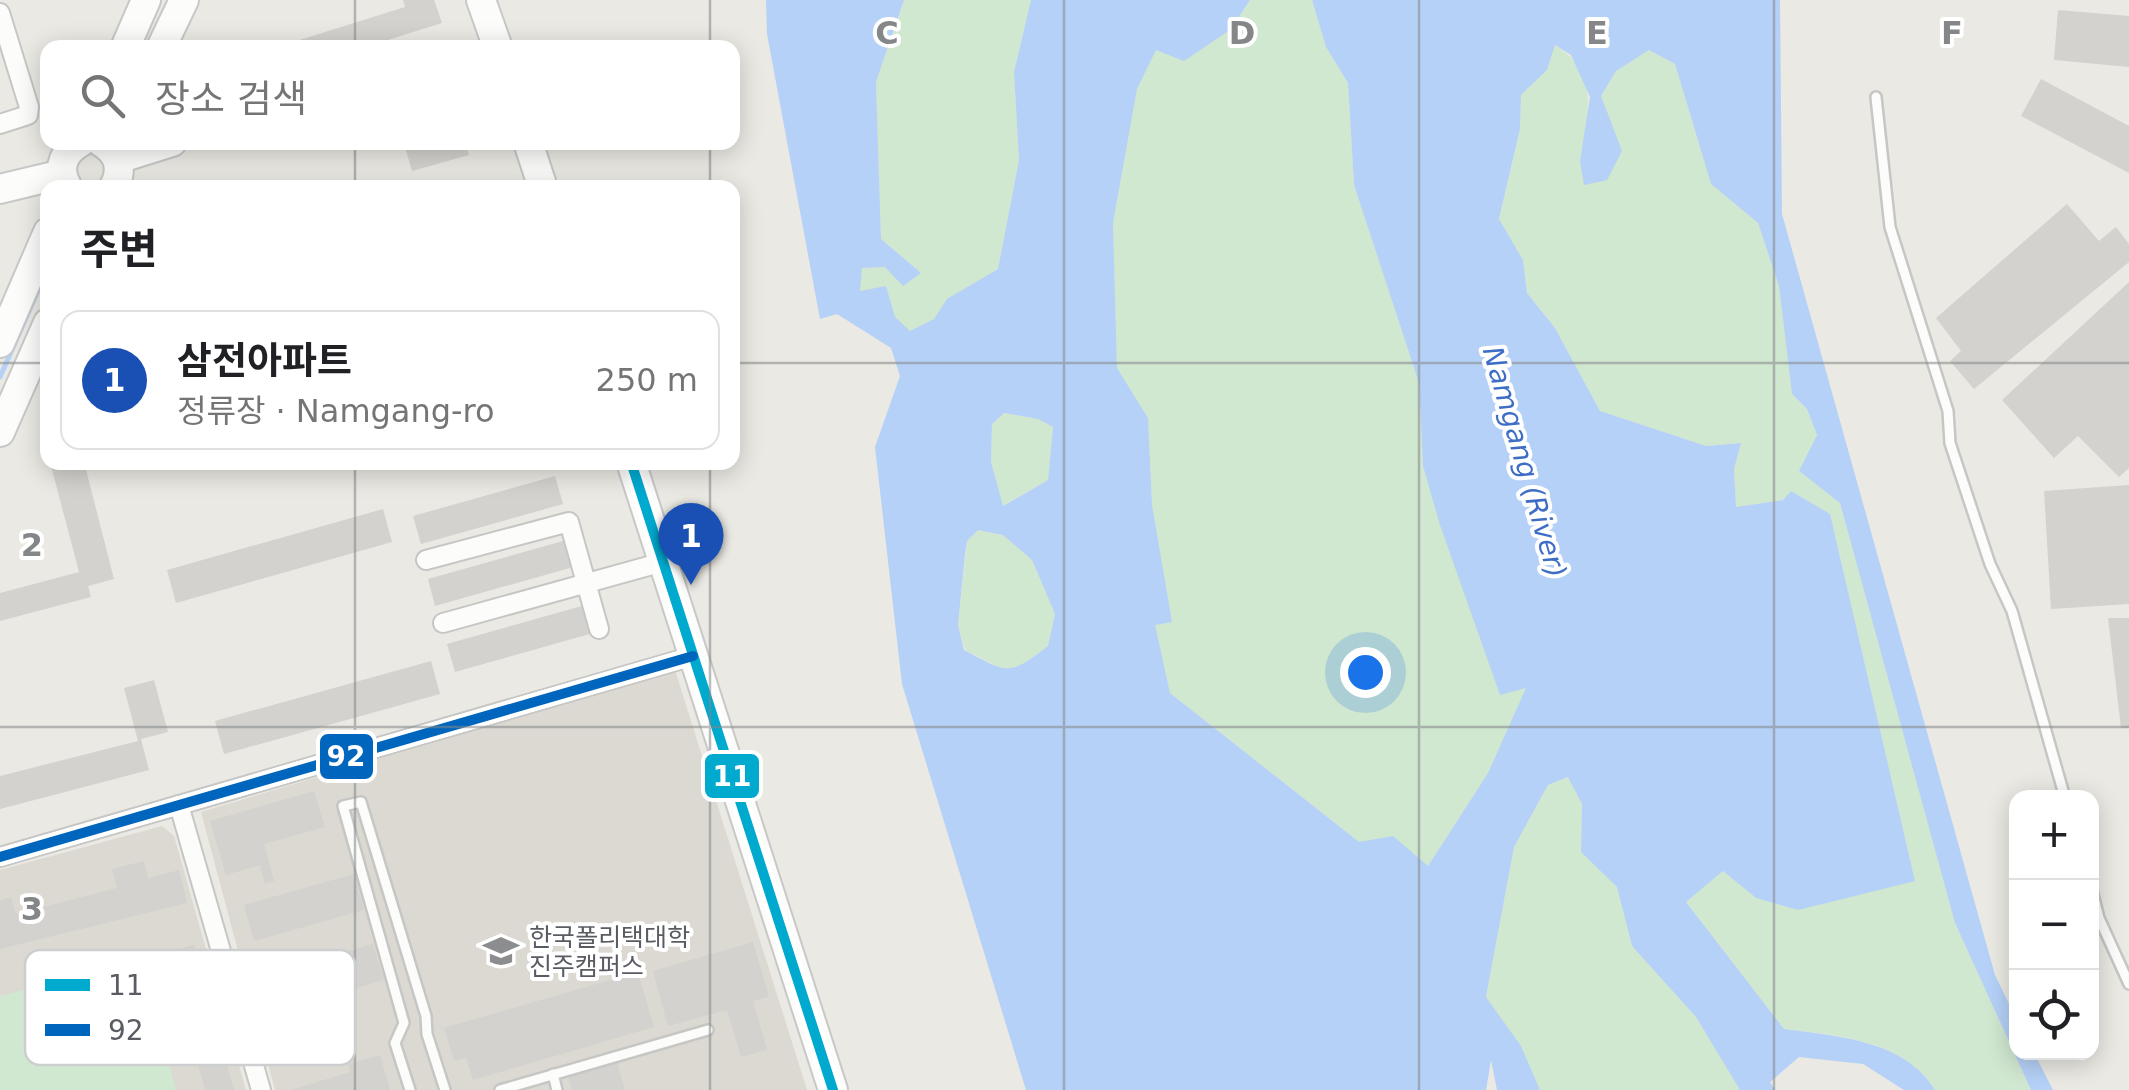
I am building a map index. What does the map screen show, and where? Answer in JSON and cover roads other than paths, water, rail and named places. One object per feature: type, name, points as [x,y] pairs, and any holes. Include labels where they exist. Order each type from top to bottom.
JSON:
[{"type":"street","points":[[128,40],[146,0]]},
{"type":"street","points":[[165,40],[184,0]]},
{"type":"street","points":[[482,0],[490,40]]},
{"type":"street","points":[[0,12],[29,107],[28,114],[0,124]]},
{"type":"street","points":[[66,180],[64,157],[72,150]]},
{"type":"street","points":[[111,150],[119,176],[117,180]]},
{"type":"street","points":[[531,150],[540,180]]},
{"type":"street","points":[[0,188],[40,186]]},
{"type":"street","points":[[0,343],[40,250]]},
{"type":"street","points":[[0,431],[40,341]]},
{"type":"street","points":[[634,470],[833,1090]]},
{"type":"street","points":[[426,560],[569,522],[599,629]]},
{"type":"street","points":[[442,623],[663,562]]},
{"type":"street","points":[[0,857],[694,656]]},
{"type":"street","points":[[179,805],[220,950]]},
{"type":"street","points":[[253,1065],[260,1090]]},
{"type":"lane","points":[[1876,98],[1890,226],[1948,411],[1950,442],[1990,564],[2012,611],[2063,790]]},
{"type":"lane","points":[[410,1090],[395,1042],[404,1023],[343,806],[361,802],[445,1090]]},
{"type":"lane","points":[[2099,914],[2129,984]]},
{"type":"lane","points":[[500,1090],[708,1030]]},
{"type":"lane","points":[[553,1074],[557,1090]]},
{"type":"water","name":"Namgang (River)","points":[[766,0],[904,0],[876,82],[881,239],[921,273],[903,286],[885,267],[862,268],[860,291],[886,286],[895,317],[910,331],[934,319],[947,299],[998,269],[1019,160],[1014,72],[1031,0],[1250,0],[1230,30],[1184,61],[1156,50],[1137,89],[1113,223],[1117,368],[1148,418],[1152,505],[1172,622],[1155,625],[1170,693],[1359,842],[1393,836],[1428,866],[1488,773],[1526,688],[1500,695],[1440,525],[1423,466],[1419,383],[1354,185],[1348,83],[1326,47],[1312,0],[1780,0],[1782,214],[1995,975],[2009,1004],[2009,1042],[1955,923],[1840,503],[1799,471],[1817,435],[1807,409],[1792,394],[1779,286],[1758,223],[1711,184],[1675,64],[1649,50],[1616,71],[1601,96],[1622,151],[1607,180],[1584,185],[1580,161],[1590,97],[1571,55],[1555,45],[1547,70],[1521,95],[1520,129],[1499,219],[1523,260],[1527,293],[1555,328],[1600,411],[1706,446],[1741,443],[1734,469],[1736,507],[1783,500],[1791,491],[1830,514],[1915,881],[1798,910],[1756,898],[1723,871],[1686,902],[1784,1029],[1847,1038],[1888,1051],[1922,1073],[1935,1090],[1904,1090],[1863,1064],[1799,1057],[1770,1082],[1775,1090],[1740,1090],[1696,1017],[1632,946],[1617,887],[1581,852],[1582,804],[1568,777],[1548,785],[1514,847],[1486,997],[1521,1046],[1540,1090],[1497,1090],[1491,1060],[1486,1090],[1026,1090],[902,684],[875,447],[900,376],[891,348],[837,314],[820,319],[767,34]],"holes":[[[1004,413],[1038,419],[1053,427],[1048,480],[1003,506],[991,462],[992,424]],[[978,530],[1003,535],[1032,560],[1055,614],[1048,646],[1024,663],[1007,668],[964,650],[958,625],[967,541]]]},
{"type":"water","points":[[2017,1060],[2038,1060],[2053,1090],[2031,1090]]},
{"type":"waterway","points":[[0,377],[40,287]]},
{"type":"place","name":"삼전아파트","points":[[691,585]]},
{"type":"place","name":"한국폴리택대학 진주캠퍼스","points":[[501,951]]}]
